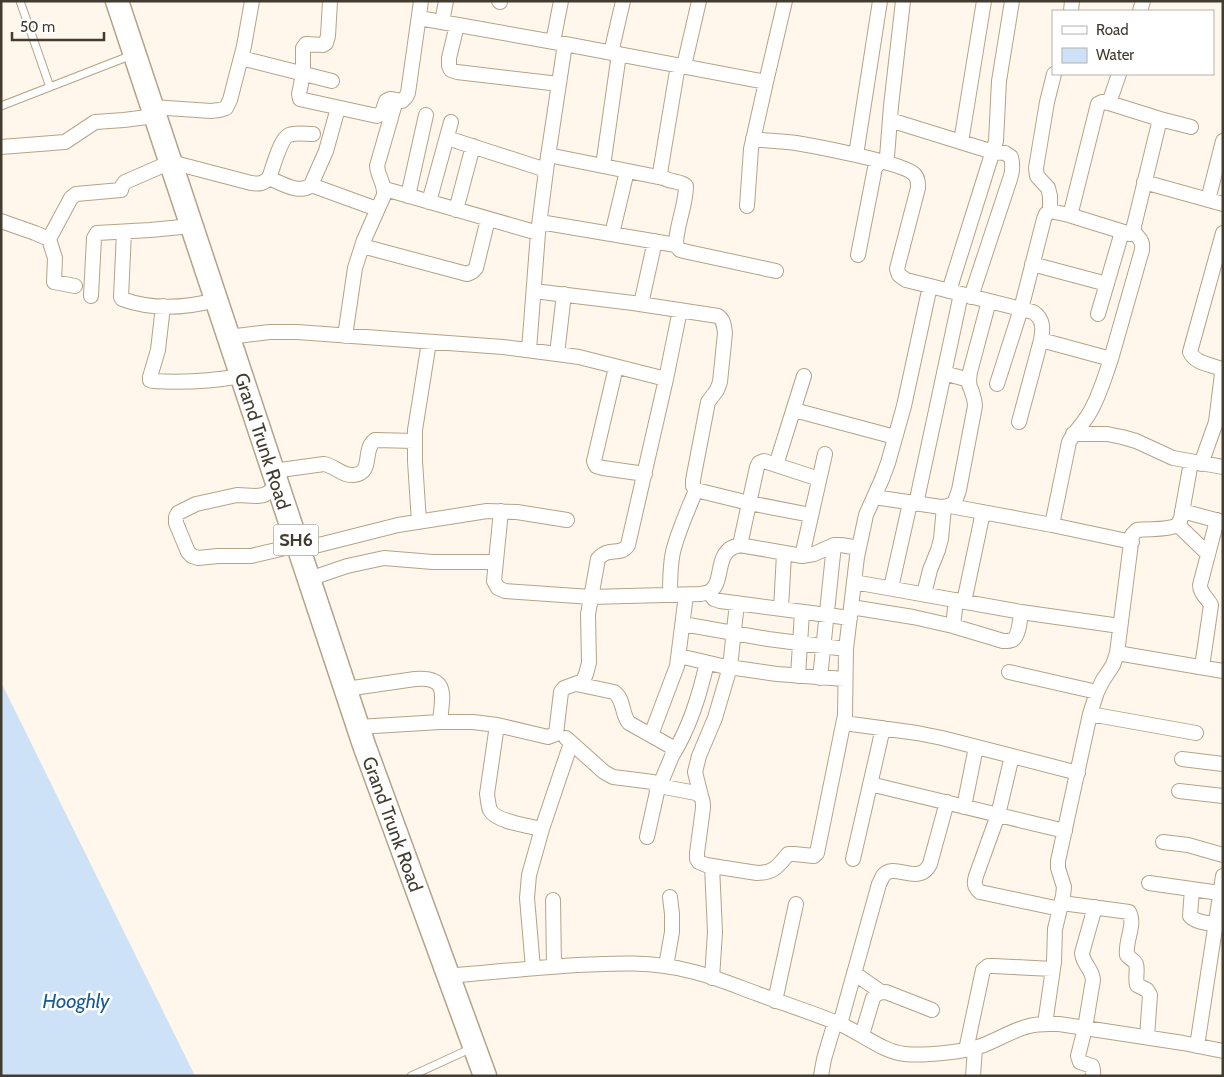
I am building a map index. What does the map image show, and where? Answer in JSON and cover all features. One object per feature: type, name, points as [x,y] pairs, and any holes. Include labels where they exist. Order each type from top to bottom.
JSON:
[{"type":"main road","name":"Grand Trunk Road","points":[[117,1],[358,727],[485,1076]]},
{"type":"street","points":[[1,147],[65,142],[95,122],[124,120],[154,111],[218,110],[226,108],[230,100],[241,58],[252,1]]},
{"type":"street","points":[[330,1],[326,43],[323,45],[306,44],[303,48],[303,74],[300,98],[377,116],[382,113],[386,101],[390,99],[402,101],[408,92],[421,1]]},
{"type":"street","points":[[442,22],[446,1]]},
{"type":"street","points":[[529,350],[539,227],[559,84],[561,1]]},
{"type":"street","points":[[603,166],[615,53],[623,1]]},
{"type":"street","points":[[663,178],[660,173],[661,166],[681,66],[699,1]]},
{"type":"street","points":[[747,206],[754,139],[785,1]]},
{"type":"street","points":[[856,155],[880,1]]},
{"type":"street","points":[[858,256],[875,168],[888,157],[890,120],[903,1]]},
{"type":"street","points":[[961,142],[984,1]]},
{"type":"street","points":[[891,588],[944,372],[993,152],[997,132],[999,81],[1012,1]]},
{"type":"street","points":[[419,18],[766,82]]},
{"type":"street","points":[[457,25],[449,58],[451,70],[559,84]]},
{"type":"street","points":[[241,58],[332,81]]},
{"type":"street","points":[[997,384],[1021,309],[1044,219],[1050,211],[1048,188],[1037,176],[1036,168],[1047,102],[1054,75]]},
{"type":"street","points":[[1109,103],[1118,75]]},
{"type":"street","points":[[345,336],[355,268],[362,246],[384,195],[384,184],[378,173],[377,166],[396,100]]},
{"type":"street","points":[[1068,215],[1072,212],[1098,104],[1102,102],[1109,103],[1191,127]]},
{"type":"street","points":[[269,178],[301,190],[311,186],[326,151],[338,108]]},
{"type":"street","points":[[408,196],[426,115]]},
{"type":"street","points":[[1052,525],[1069,442],[1091,411],[1111,359],[1142,250],[1142,243],[1134,232],[1134,226],[1160,119]]},
{"type":"street","points":[[890,120],[993,152],[1005,153],[1011,157],[1013,171],[960,294]]},
{"type":"street","points":[[429,202],[451,122]]},
{"type":"street","points":[[49,240],[76,194],[121,190],[125,182],[171,162],[258,184],[269,178],[282,142],[286,137],[291,134],[313,134]]},
{"type":"street","points":[[447,138],[546,170]]},
{"type":"street","points":[[754,139],[796,143],[856,155],[883,161],[910,170],[914,174],[918,180],[918,188],[898,269],[899,275],[906,280],[1033,312],[1039,315],[1042,321],[1041,340],[1019,422]]},
{"type":"street","points":[[1208,200],[1223,141]]},
{"type":"street","points":[[456,210],[473,146]]},
{"type":"street","points":[[548,155],[683,183],[686,186],[686,194],[676,237],[676,245],[680,250],[776,271]]},
{"type":"street","points":[[612,234],[627,170]]},
{"type":"street","points":[[1144,182],[1223,204]]},
{"type":"street","points":[[311,186],[377,209]]},
{"type":"street","points":[[385,189],[488,219],[539,227],[612,234],[676,245]]},
{"type":"street","points":[[1050,211],[1137,237]]},
{"type":"street","points":[[362,246],[467,274],[476,268],[488,219]]},
{"type":"street","points":[[1,221],[49,240],[56,263],[54,282],[75,286]]},
{"type":"street","points":[[91,296],[95,234],[192,226]]},
{"type":"street","points":[[124,232],[121,297],[124,300],[162,306],[187,306],[216,300]]},
{"type":"street","points":[[1098,314],[1122,232]]},
{"type":"street","points":[[1178,526],[1196,463],[1216,422],[1222,374],[1219,368],[1192,358],[1190,352],[1223,233]]},
{"type":"street","points":[[641,304],[655,241]]},
{"type":"street","points":[[1032,264],[1107,284]]},
{"type":"street","points":[[737,603],[730,667],[715,718],[695,772],[703,801],[697,859],[699,862],[712,866],[764,873],[777,867],[788,854],[814,856],[817,853],[844,723],[846,706],[846,649],[859,548],[866,515],[885,471],[895,437],[915,358],[930,286]]},
{"type":"street","points":[[534,291],[641,304],[718,316],[722,319],[725,333],[720,382],[717,390],[708,402],[693,486],[696,490],[811,515]]},
{"type":"street","points":[[557,354],[564,294]]},
{"type":"street","points":[[924,594],[941,539],[947,507],[955,502],[959,490],[976,406],[976,400],[970,388],[969,380],[989,301]]},
{"type":"street","points":[[162,306],[158,350],[150,380],[207,381],[242,376]]},
{"type":"street","points":[[556,734],[561,692],[569,685],[583,681],[589,663],[588,614],[598,559],[602,553],[625,550],[628,545],[680,310]]},
{"type":"street","points":[[228,337],[283,331],[494,346],[557,354],[666,379]]},
{"type":"street","points":[[1041,340],[1111,359]]},
{"type":"street","points":[[419,522],[415,441],[417,415],[429,342]]},
{"type":"street","points":[[616,367],[594,461],[596,466],[603,468],[645,474]]},
{"type":"street","points":[[944,372],[969,380]]},
{"type":"street","points":[[776,465],[804,376]]},
{"type":"street","points":[[794,410],[895,437]]},
{"type":"street","points":[[1073,434],[1107,434],[1122,437],[1136,441],[1173,458],[1223,467]]},
{"type":"street","points":[[415,441],[375,440],[371,443],[366,467],[355,475],[342,473],[330,465],[324,464],[276,479],[264,495],[238,495],[196,504],[176,517],[176,523],[188,552],[198,558],[251,556],[298,548],[379,529],[487,511],[517,512],[567,520]]},
{"type":"street","points":[[802,556],[825,454]]},
{"type":"street","points":[[740,546],[756,467],[759,463],[764,461],[819,479]]},
{"type":"street","points":[[670,595],[670,567],[673,552],[696,490]]},
{"type":"street","points":[[874,497],[983,512],[1132,542]]},
{"type":"street","points":[[501,511],[494,581],[498,588],[505,591],[591,597],[701,594],[709,592],[715,586],[724,555],[733,547],[740,546],[802,556],[814,554],[834,545],[859,548]]},
{"type":"street","points":[[953,626],[983,512]]},
{"type":"street","points":[[1182,512],[1220,521],[1208,554],[1200,585],[1203,596],[1208,599],[1211,605],[1202,667]]},
{"type":"street","points":[[1045,1024],[1055,952],[1055,930],[1064,887],[1058,868],[1058,861],[1090,714],[1102,680],[1113,665],[1117,653],[1132,535],[1137,530],[1145,528],[1171,528],[1178,526]]},
{"type":"street","points":[[1178,526],[1208,554]]},
{"type":"street","points":[[820,678],[834,545]]},
{"type":"street","points":[[781,609],[784,554]]},
{"type":"street","points":[[309,578],[354,564],[384,558],[433,562],[495,562]]},
{"type":"street","points":[[854,582],[1021,612],[1120,626]]},
{"type":"street","points":[[709,592],[714,599],[826,615],[850,612],[913,617],[953,626],[1003,641],[1015,639],[1021,612]]},
{"type":"street","points":[[651,735],[673,679],[679,656],[686,595]]},
{"type":"street","points":[[798,676],[802,612]]},
{"type":"street","points":[[683,624],[799,644],[846,649]]},
{"type":"street","points":[[1117,653],[1223,671]]},
{"type":"street","points":[[679,656],[730,667],[777,674],[845,680]]},
{"type":"street","points":[[647,837],[658,789],[693,715],[707,662]]},
{"type":"street","points":[[1009,672],[1097,692]]},
{"type":"street","points":[[346,689],[415,679],[426,678],[433,680],[439,683],[442,691],[440,722]]},
{"type":"street","points":[[576,684],[614,692],[619,696],[626,719],[630,724],[670,746],[673,750],[672,756]]},
{"type":"street","points":[[1090,714],[1196,733]]},
{"type":"street","points":[[358,727],[473,722],[496,725],[548,737],[556,734],[566,738],[604,772],[613,777],[653,782],[658,789]]},
{"type":"street","points":[[844,723],[934,737],[1078,772]]},
{"type":"street","points":[[496,725],[487,794],[490,811],[497,817],[505,820],[542,829]]},
{"type":"street","points":[[853,859],[883,728]]},
{"type":"street","points":[[533,968],[527,887],[542,829],[571,743]]},
{"type":"street","points":[[964,806],[976,747]]},
{"type":"street","points":[[1012,756],[998,815],[976,876],[975,888],[980,892],[1061,906],[1095,907],[1129,912],[1132,921],[1126,949],[1127,955],[1135,962],[1137,967],[1135,979],[1137,985],[1147,990],[1150,995],[1147,1038]]},
{"type":"street","points":[[1182,759],[1223,764]]},
{"type":"street","points":[[870,784],[1065,831]]},
{"type":"street","points":[[658,789],[696,793],[701,796]]},
{"type":"street","points":[[1179,791],[1223,796]]},
{"type":"street","points":[[821,1076],[824,1059],[854,973],[879,884],[883,876],[888,872],[895,871],[915,874],[927,870],[947,802]]},
{"type":"street","points":[[1163,842],[1188,845],[1223,855]]},
{"type":"street","points":[[712,866],[715,932],[712,978]]},
{"type":"street","points":[[1198,1046],[1219,924],[1220,893],[1223,876]]},
{"type":"street","points":[[1149,884],[1220,893]]},
{"type":"street","points":[[1192,889],[1190,916],[1193,920],[1219,924]]},
{"type":"street","points":[[666,966],[672,932],[670,897]]},
{"type":"street","points":[[553,900],[554,966]]},
{"type":"street","points":[[775,1000],[796,904]]},
{"type":"street","points":[[1093,1076],[1092,1066],[1082,1063],[1078,1059],[1093,980],[1092,973],[1082,960],[1082,953],[1095,907]]},
{"type":"street","points":[[448,976],[609,963],[666,966],[712,978],[837,1023],[891,1051],[903,1054],[916,1055],[970,1049],[983,1046],[1030,1025],[1045,1024],[1059,1024],[1223,1051]]},
{"type":"street","points":[[973,1076],[970,1049],[983,970],[988,966],[1053,969]]},
{"type":"street","points":[[854,973],[881,992]]},
{"type":"street","points":[[862,1035],[873,998],[881,992],[886,992],[932,1010]]},
{"type":"lane","points":[[20,1],[50,87]]},
{"type":"lane","points":[[1,106],[135,54]]},
{"type":"lane","points":[[411,1076],[474,1047]]},
{"type":"water","name":"Hooghly","points":[[1,682],[195,1076],[1,1076]]}]
